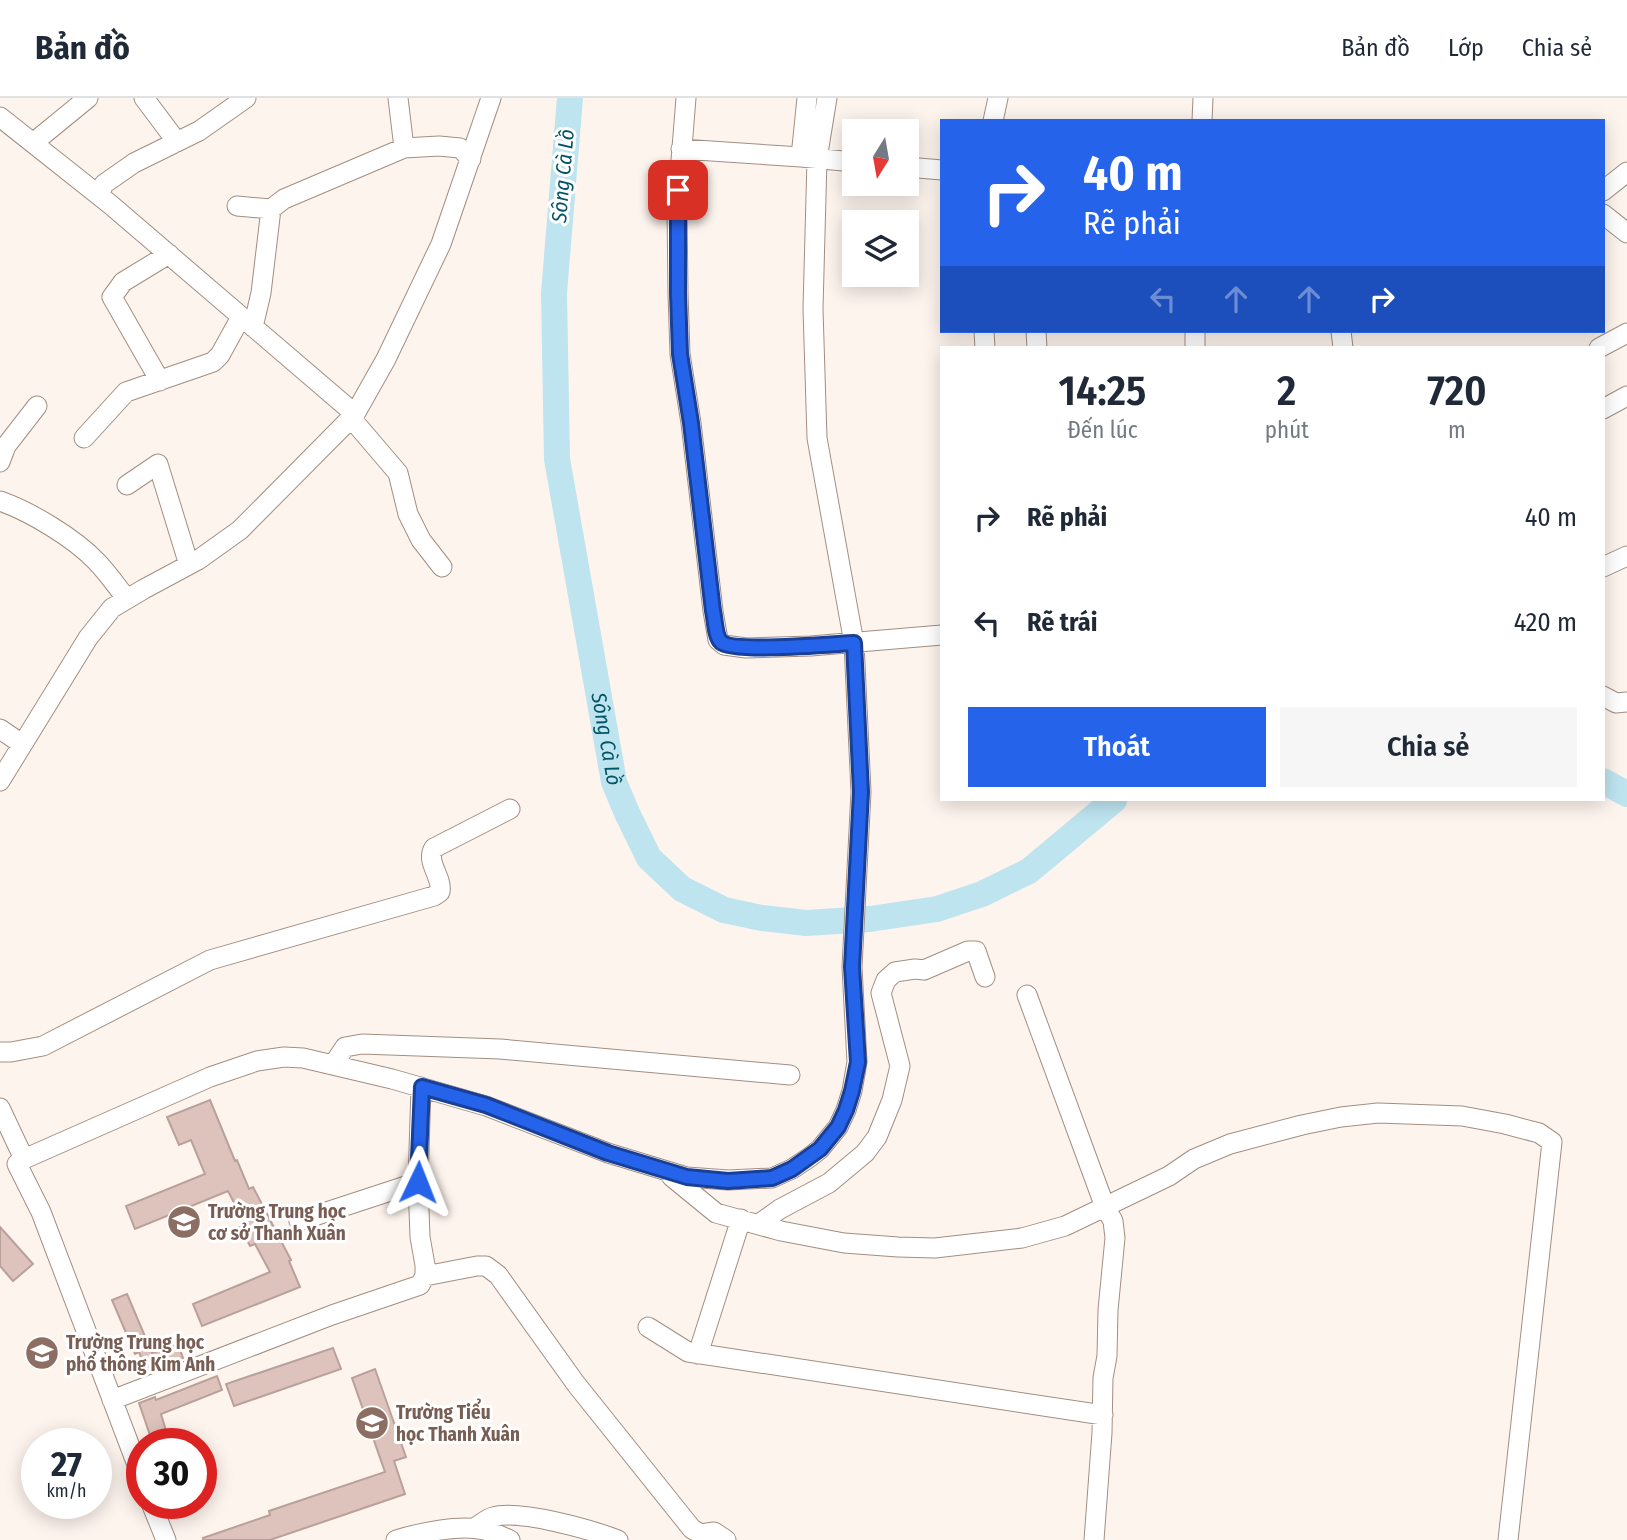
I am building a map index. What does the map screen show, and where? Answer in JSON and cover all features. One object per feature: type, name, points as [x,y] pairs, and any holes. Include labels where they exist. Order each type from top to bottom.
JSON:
[{"type":"street","points":[[33,143],[88,98]]},
{"type":"street","points":[[144,98],[177,142]]},
{"type":"street","points":[[99,195],[104,184],[134,163],[199,131],[246,98]]},
{"type":"street","points":[[398,98],[404,148]]},
{"type":"street","points":[[0,780],[88,638],[112,608],[189,565],[240,530],[353,416],[386,359],[440,244],[491,98]]},
{"type":"street","points":[[686,98],[677,211],[680,354],[718,640],[724,645],[746,648],[854,643],[940,635]]},
{"type":"street","points":[[126,1436],[41,1212],[17,1164],[210,1077],[257,1061],[284,1057],[303,1058],[486,1105],[597,1149],[687,1177],[728,1181],[772,1178],[792,1169],[820,1149],[838,1127],[846,1110],[858,1062],[852,967],[861,792],[854,643],[817,438],[807,98]]},
{"type":"street","points":[[809,158],[827,98]]},
{"type":"street","points":[[993,119],[998,98]]},
{"type":"street","points":[[1202,119],[1203,98]]},
{"type":"street","points":[[0,117],[169,254],[353,416],[398,473],[408,514],[421,540],[442,567]]},
{"type":"street","points":[[237,206],[271,209],[285,199],[404,148],[460,148],[471,159]]},
{"type":"street","points":[[681,149],[842,161]]},
{"type":"street","points":[[919,168],[940,170]]},
{"type":"street","points":[[1605,189],[1627,172]]},
{"type":"street","points":[[85,438],[126,392],[213,362],[247,322],[261,293],[271,209]]},
{"type":"street","points":[[1605,216],[1627,233]]},
{"type":"street","points":[[160,381],[113,297],[122,282],[169,254]]},
{"type":"street","points":[[1603,346],[1627,333]]},
{"type":"street","points":[[1605,408],[1627,396]]},
{"type":"street","points":[[0,462],[6,446],[37,406]]},
{"type":"street","points":[[127,485],[158,464],[189,565]]},
{"type":"street","points":[[0,501],[69,538],[96,561],[127,599]]},
{"type":"street","points":[[1605,566],[1627,556]]},
{"type":"street","points":[[1605,697],[1616,703],[1627,702]]},
{"type":"street","points":[[0,729],[22,744]]},
{"type":"street","points":[[0,1052],[43,1045],[210,960],[434,896],[440,892],[441,886],[431,857],[434,848],[510,809]]},
{"type":"street","points":[[698,1354],[750,1222],[829,1183],[865,1153],[877,1137],[892,1100],[900,1066],[881,993],[886,980],[895,972],[924,970],[968,951],[976,951],[985,977]]},
{"type":"street","points":[[1027,995],[1105,1207],[1113,1221],[1115,1238],[1108,1310],[1107,1356],[1103,1378],[1094,1540]]},
{"type":"street","points":[[332,1065],[345,1047],[362,1044],[500,1049],[790,1075]]},
{"type":"street","points":[[112,1400],[332,1315],[420,1285],[425,1276],[419,1237],[418,1182],[422,1087]]},
{"type":"street","points":[[0,1108],[24,1159]]},
{"type":"street","points":[[668,1171],[716,1213],[781,1231],[844,1243],[935,1248],[1022,1238],[1065,1226],[1169,1175],[1194,1159],[1230,1144],[1302,1125],[1378,1113],[1462,1116],[1539,1133],[1552,1142],[1508,1540]]},
{"type":"street","points":[[299,1221],[418,1182]]},
{"type":"street","points":[[425,1276],[477,1266],[486,1266],[498,1275],[576,1384],[692,1529],[701,1534],[714,1532],[726,1540]]},
{"type":"street","points":[[648,1327],[688,1352],[698,1354],[1103,1415]]},
{"type":"street","points":[[396,1540],[474,1528],[493,1517],[515,1514],[593,1530],[618,1540]]},
{"type":"street","points":[[157,1519],[166,1540]]},
{"type":"street","points":[[474,1528],[510,1540]]},
{"type":"building","points":[[210,1100],[235,1161],[237,1160],[249,1189],[253,1187],[291,1260],[289,1261],[300,1287],[202,1326],[193,1304],[270,1272],[255,1244],[250,1246],[240,1227],[245,1224],[228,1191],[135,1229],[126,1206],[205,1174],[191,1140],[179,1145],[167,1117]]},
{"type":"building","points":[[0,1227],[33,1264],[13,1281],[0,1266]]},
{"type":"building","points":[[127,1294],[152,1353],[178,1344],[183,1358],[146,1371],[139,1352],[135,1354],[112,1300]]},
{"type":"building","points":[[333,1348],[341,1369],[234,1406],[226,1384]]},
{"type":"building","points":[[375,1369],[406,1457],[394,1461],[405,1494],[270,1540],[203,1540],[270,1515],[269,1511],[385,1472],[352,1378]]},
{"type":"building","points":[[217,1376],[222,1390],[161,1414],[165,1428],[148,1428],[139,1403],[155,1397],[156,1400]]},
{"type":"waterway","name":"Sông Cà Lồ","points":[[570,98],[554,293],[557,459],[614,782],[649,858],[682,889],[724,910],[806,923],[870,919],[937,909],[982,894],[1029,871],[1113,801]]},
{"type":"waterway","name":"Sông Cà Lồ","points":[[1605,782],[1627,794]]},
{"type":"place","name":"Trường Trung học cơ sở Thanh Xuân","points":[[184,1222]]},
{"type":"place","name":"Trường Trung học phổ thông Kim Anh","points":[[42,1353]]},
{"type":"place","name":"Trường Tiểu học Thanh Xuân","points":[[372,1423]]},
{"type":"route","points":[[418,1182],[422,1087],[486,1105],[608,1153],[687,1177],[728,1181],[772,1178],[810,1157],[838,1127],[852,1091],[858,1062],[852,967],[861,792],[854,643],[746,648],[724,645],[718,640],[680,354],[678,190]]}]
